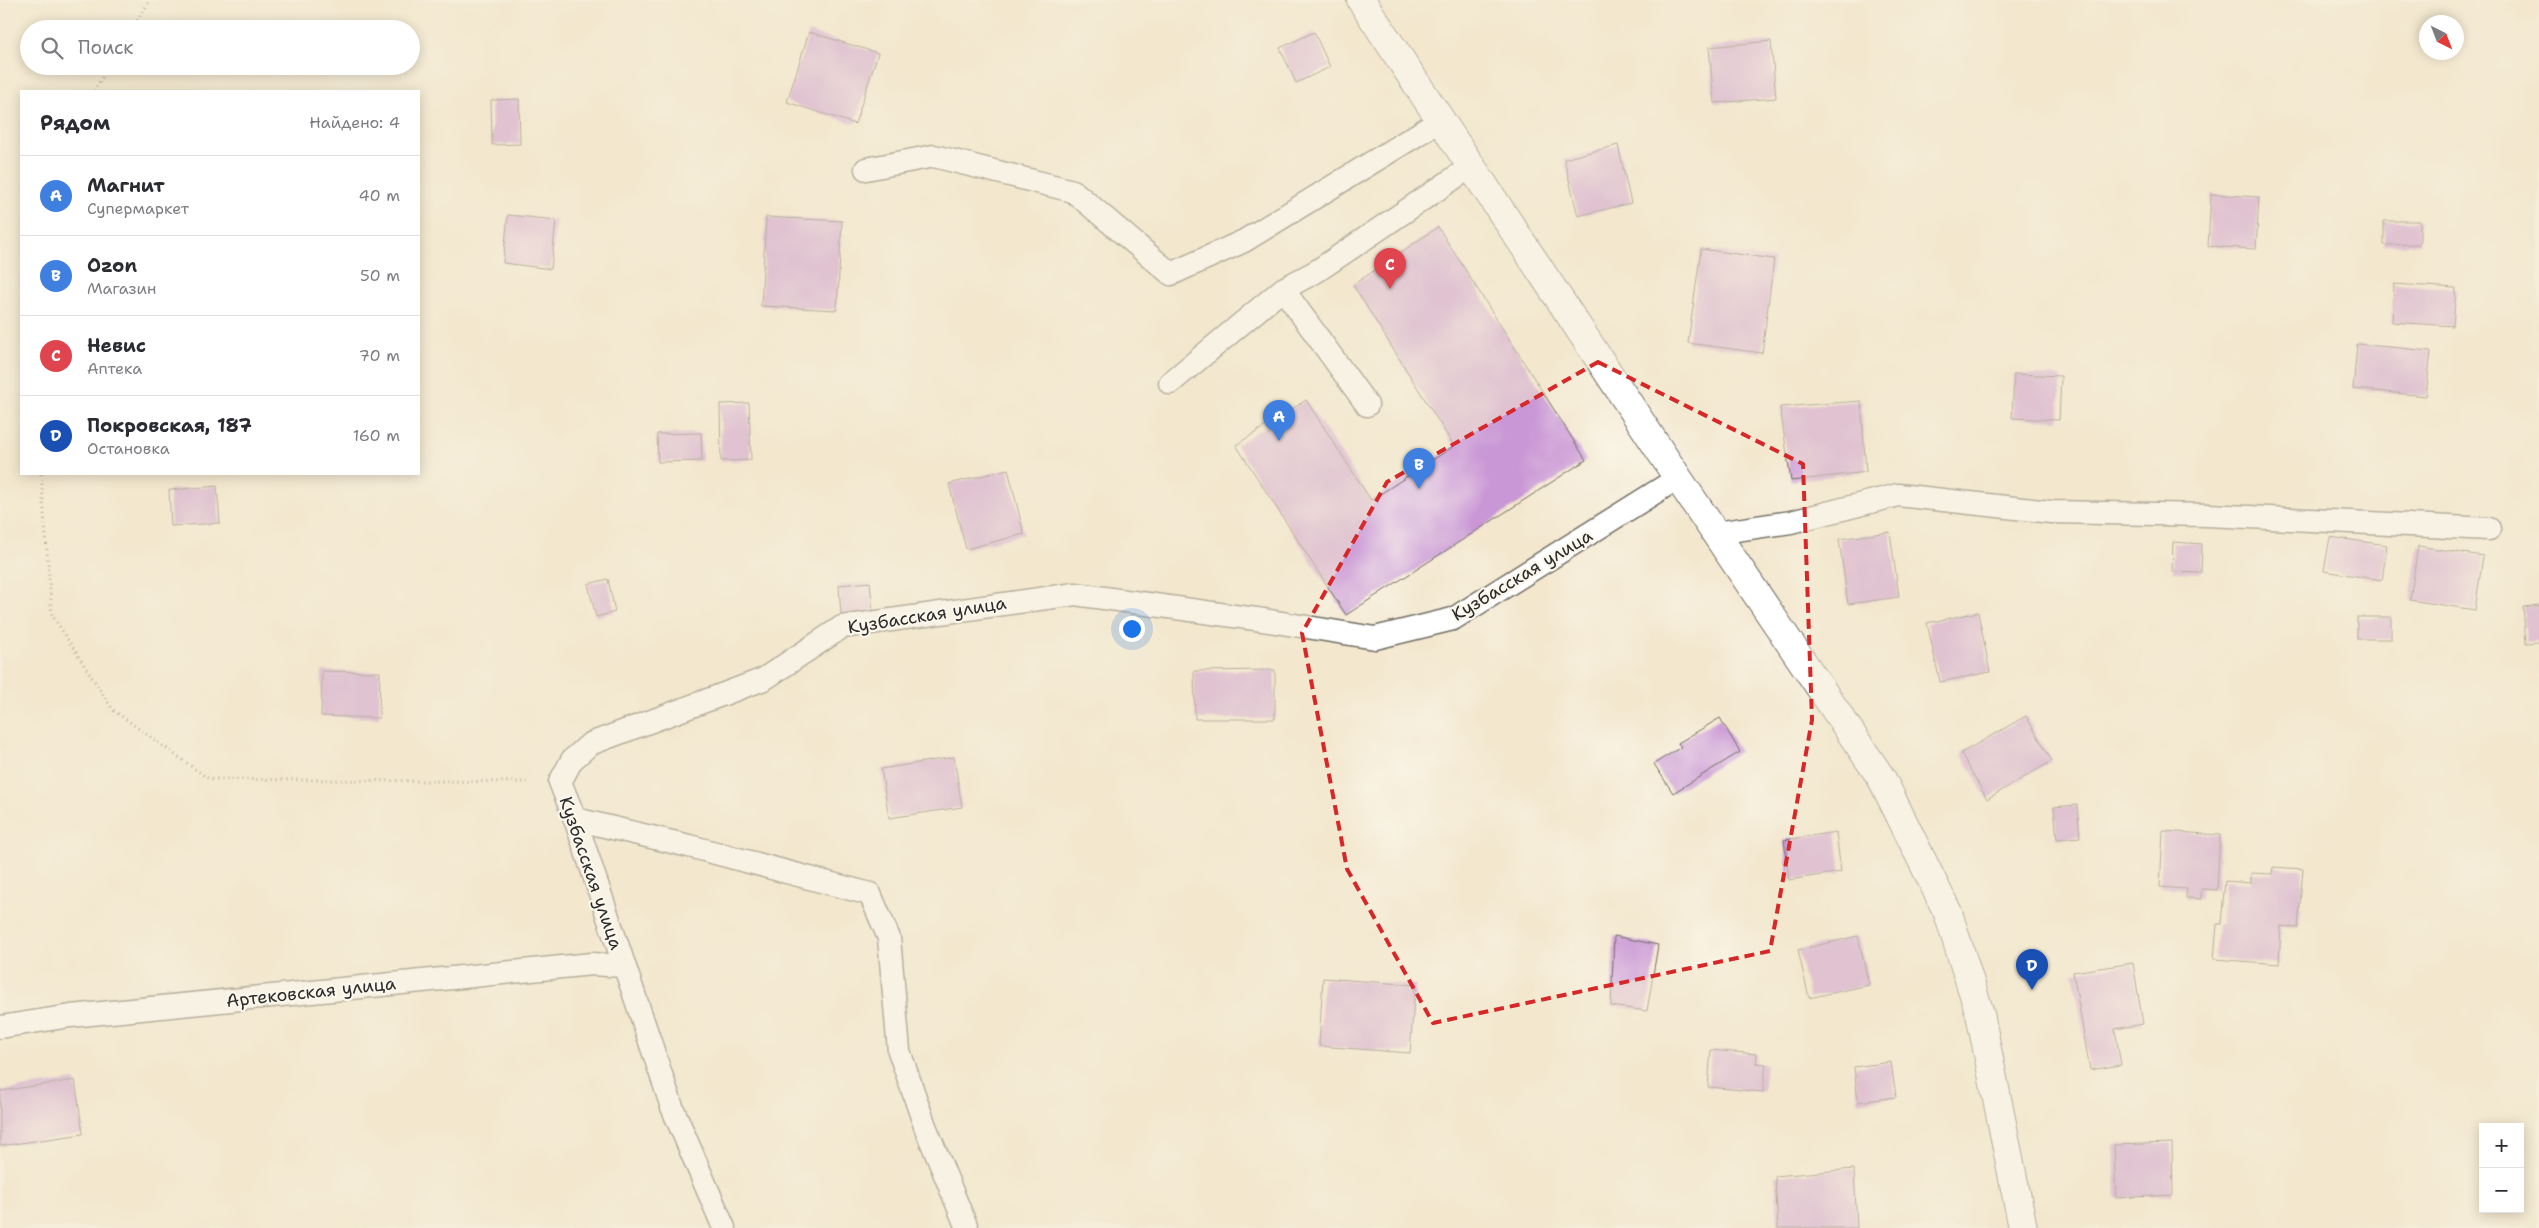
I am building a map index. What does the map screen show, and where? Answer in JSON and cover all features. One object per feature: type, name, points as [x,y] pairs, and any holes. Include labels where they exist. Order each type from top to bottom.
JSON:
[{"type":"main road","points":[[1361,0],[1678,478],[1882,779],[1948,913],[1980,1014],[2023,1228]]},
{"type":"lane","points":[[866,169],[934,156],[1073,191],[1171,274],[1244,241],[1441,120]]},
{"type":"lane","points":[[1170,383],[1283,289],[1317,270],[1472,166]]},
{"type":"lane","points":[[1283,289],[1367,405]]},
{"type":"lane","name":"Кузбасская улица","points":[[724,1228],[672,1107],[575,819],[560,782],[572,760],[590,744],[764,679],[842,627],[1075,594],[1263,620],[1375,638],[1453,619],[1678,478]]},
{"type":"lane","points":[[1716,533],[1791,522],[1898,495],[2051,512],[2208,515],[2489,529]]},
{"type":"lane","points":[[575,819],[689,846],[870,894],[889,938],[899,1051],[925,1126],[967,1228]]},
{"type":"lane","name":"Артековская улица","points":[[0,1027],[71,1016],[592,964],[623,966]]},
{"type":"path","points":[[138,20],[150,0]]},
{"type":"path","points":[[95,90],[104,75]]},
{"type":"path","points":[[41,475],[52,615],[113,710],[209,779],[560,782]]},
{"type":"highlighted area","points":[[1598,362],[1803,464],[1812,720],[1770,951],[1433,1023],[1347,869],[1302,633],[1387,482]]},
{"type":"building","points":[[809,32],[878,53],[855,124],[787,102]]},
{"type":"building","points":[[1314,32],[1330,67],[1296,83],[1280,48]]},
{"type":"building","points":[[1771,41],[1776,98],[1714,103],[1709,47]]},
{"type":"building","points":[[519,99],[520,144],[492,145],[491,100]]},
{"type":"building","points":[[1618,145],[1631,203],[1578,216],[1564,159]]},
{"type":"building","points":[[2211,194],[2259,197],[2256,249],[2208,246]]},
{"type":"building","points":[[508,215],[556,220],[551,269],[503,263]]},
{"type":"building","points":[[766,217],[842,221],[837,310],[761,306]]},
{"type":"building","points":[[2384,221],[2420,221],[2420,244],[2384,245]]},
{"type":"building","points":[[1438,227],[1586,460],[1346,615],[1236,445],[1306,400],[1371,500],[1454,446],[1353,285]]},
{"type":"building","points":[[1701,249],[1774,259],[1762,353],[1688,343]]},
{"type":"building","points":[[2394,284],[2456,288],[2453,326],[2392,322]]},
{"type":"building","points":[[2357,344],[2431,351],[2426,396],[2353,389]]},
{"type":"building","points":[[2014,374],[2061,376],[2059,420],[2012,418]]},
{"type":"building","points":[[1861,401],[1866,472],[1791,481],[1780,407]]},
{"type":"building","points":[[749,403],[751,460],[721,461],[720,404]]},
{"type":"building","points":[[701,433],[702,461],[658,462],[657,434]]},
{"type":"building","points":[[1008,469],[1024,534],[966,549],[949,484]]},
{"type":"building","points":[[217,486],[220,523],[171,526],[169,490]]},
{"type":"building","points":[[1890,532],[1899,597],[1848,604],[1839,539]]},
{"type":"building","points":[[2330,537],[2387,545],[2382,580],[2324,571]]},
{"type":"building","points":[[2173,542],[2202,544],[2201,573],[2172,572]]},
{"type":"building","points":[[2418,546],[2483,556],[2475,610],[2410,600]]},
{"type":"building","points":[[608,579],[615,612],[596,617],[588,584]]},
{"type":"building","points":[[870,582],[873,613],[841,616],[839,585]]},
{"type":"building","points":[[2539,605],[2539,642],[2526,643],[2523,607]]},
{"type":"building","points":[[1978,612],[1990,672],[1940,682],[1927,623]]},
{"type":"building","points":[[2357,617],[2391,617],[2391,639],[2357,639]]},
{"type":"building","points":[[1275,670],[1275,719],[1195,719],[1194,671]]},
{"type":"building","points":[[322,671],[380,672],[379,718],[321,716]]},
{"type":"building","points":[[2026,716],[2052,761],[1987,799],[1961,753]]},
{"type":"building","points":[[1720,718],[1740,752],[1673,793],[1654,764],[1681,747],[1678,743]]},
{"type":"building","points":[[954,757],[962,807],[889,818],[881,769]]},
{"type":"building","points":[[2077,805],[2080,837],[2057,839],[2054,807]]},
{"type":"building","points":[[2163,831],[2220,835],[2217,890],[2201,889],[2201,899],[2186,898],[2186,889],[2160,887]]},
{"type":"building","points":[[1836,832],[1841,872],[1789,880],[1784,840]]},
{"type":"building","points":[[2273,867],[2303,869],[2298,928],[2281,926],[2279,964],[2214,959],[2217,924],[2221,924],[2225,881],[2251,883],[2251,873],[2272,874]]},
{"type":"building","points":[[1614,936],[1658,945],[1647,1011],[1611,1006]]},
{"type":"building","points":[[1858,936],[1869,985],[1809,998],[1798,950]]},
{"type":"building","points":[[2133,963],[2143,1024],[2115,1029],[2121,1065],[2090,1070],[2073,972]]},
{"type":"building","points":[[1323,978],[1415,985],[1410,1053],[1319,1046]]},
{"type":"building","points":[[1711,1050],[1757,1054],[1756,1063],[1766,1064],[1763,1092],[1708,1087]]},
{"type":"building","points":[[1891,1062],[1896,1097],[1858,1102],[1854,1067]]},
{"type":"building","points":[[75,1080],[83,1134],[0,1146],[0,1091]]},
{"type":"building","points":[[2172,1143],[2173,1195],[2116,1198],[2114,1145]]},
{"type":"building","points":[[1854,1169],[1857,1228],[1778,1228],[1775,1176]]},
{"type":"place","name":"Невис","points":[[1390,289]]},
{"type":"place","name":"Магнит","points":[[1279,441]]},
{"type":"place","name":"Ozon","points":[[1419,489]]},
{"type":"place","name":"Покровская, 187","points":[[2032,990]]}]
